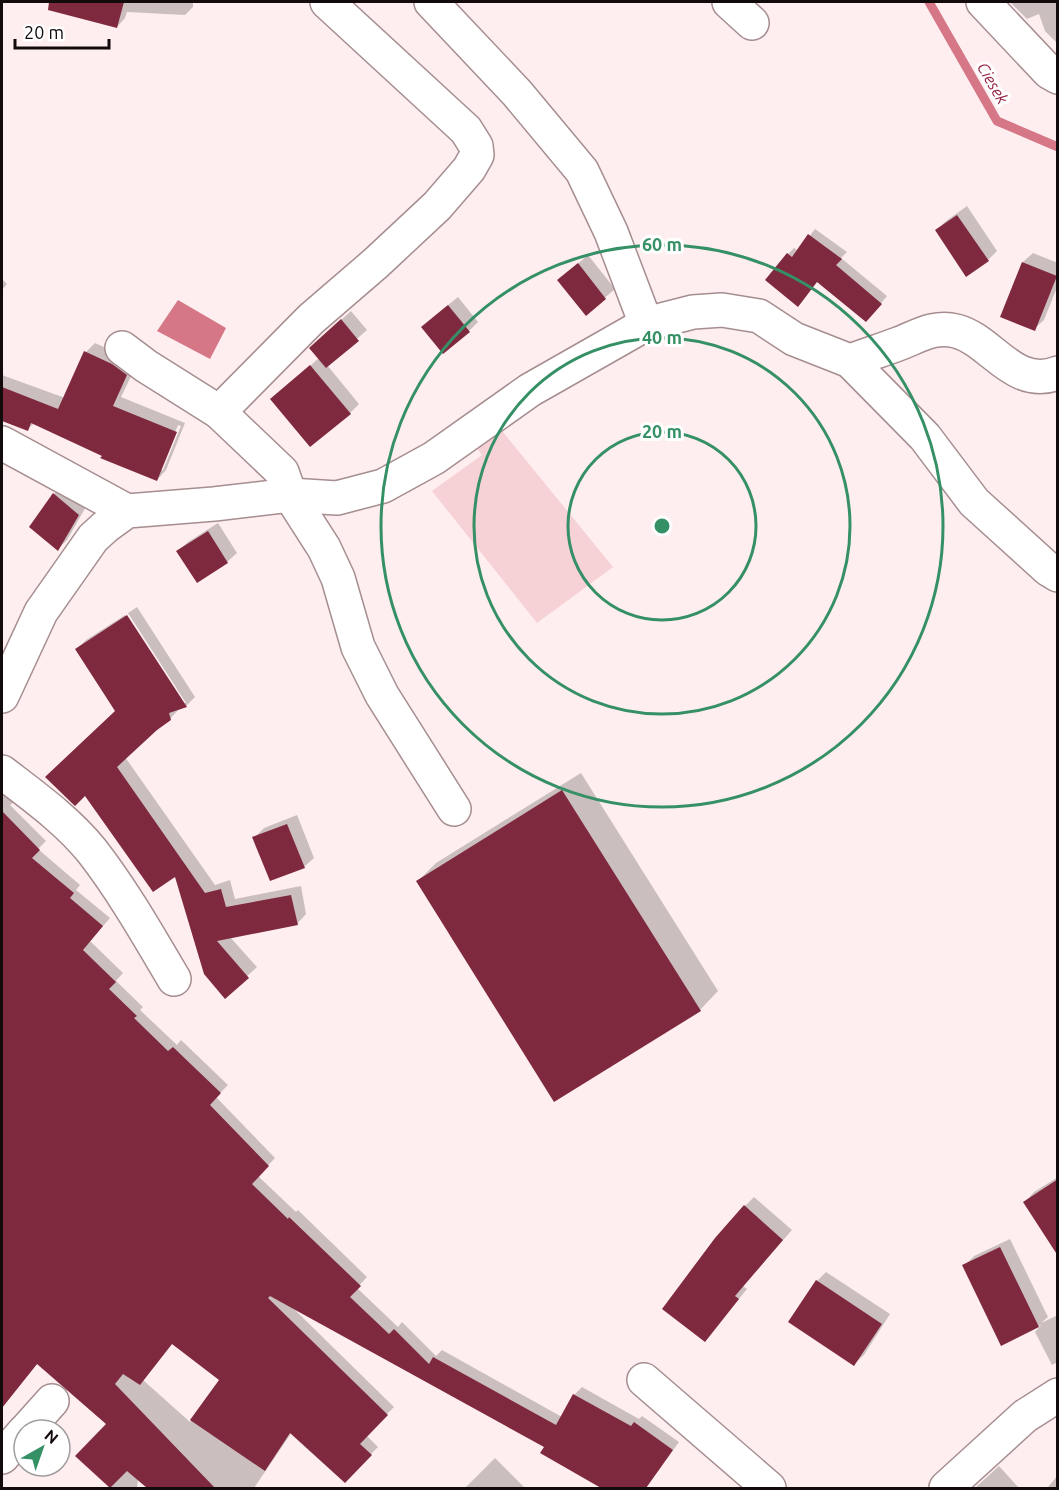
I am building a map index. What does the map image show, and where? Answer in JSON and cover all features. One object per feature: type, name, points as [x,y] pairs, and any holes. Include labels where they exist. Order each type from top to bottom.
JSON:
[{"type":"street","points":[[219,412],[311,319],[437,206],[469,169],[477,155],[476,146],[466,130],[327,2]]},
{"type":"street","points":[[431,2],[517,93],[582,171],[611,232],[646,324]]},
{"type":"street","points":[[983,2],[1049,72],[1058,77]]},
{"type":"street","points":[[2,696],[41,612],[93,538],[127,511],[290,495],[337,498],[383,486],[434,458],[530,390],[646,324],[693,312],[722,310],[759,316],[794,339],[850,361],[925,436],[974,502],[1048,569],[1058,575]]},
{"type":"street","points":[[850,361],[924,332],[955,330],[978,341],[1014,370],[1035,375],[1058,373]]},
{"type":"street","points":[[122,348],[146,366],[219,412],[282,472],[290,495],[324,548],[338,578],[358,647],[382,695],[454,809]]},
{"type":"street","points":[[2,443],[127,511]]},
{"type":"street","points":[[2,772],[55,814],[91,850],[129,902],[174,979]]},
{"type":"street","points":[[644,1380],[769,1488]]},
{"type":"street","points":[[946,1488],[1025,1416],[1058,1395]]},
{"type":"street","points":[[37,1418],[52,1401]]},
{"type":"shaded area","points":[[178,300],[226,328],[210,359],[157,331]]},
{"type":"shaded area","points":[[494,421],[613,567],[537,623],[432,491],[482,455],[471,440]]},
{"type":"building","points":[[49,2],[124,2],[117,28],[48,10]]},
{"type":"building","points":[[957,215],[989,261],[966,277],[935,230]]},
{"type":"building","points":[[808,234],[842,259],[836,265],[882,304],[866,322],[817,282],[798,307],[765,280],[787,253],[792,257]]},
{"type":"building","points":[[1022,262],[1057,276],[1035,331],[1000,317]]},
{"type":"building","points":[[578,263],[606,299],[586,316],[557,280]]},
{"type":"building","points":[[448,305],[470,332],[443,354],[421,327]]},
{"type":"building","points":[[341,319],[359,341],[326,368],[309,348]]},
{"type":"building","points":[[84,351],[112,364],[127,375],[113,406],[177,432],[157,481],[100,458],[102,456],[31,423],[28,431],[2,421],[2,387],[58,409]]},
{"type":"building","points":[[310,365],[351,414],[310,447],[270,399]]},
{"type":"building","points":[[53,493],[79,515],[58,551],[29,527]]},
{"type":"building","points":[[208,531],[228,563],[197,583],[176,551]]},
{"type":"building","points":[[127,615],[187,707],[169,713],[171,720],[117,767],[205,893],[221,889],[226,907],[291,895],[298,925],[217,941],[249,978],[225,999],[204,974],[175,877],[153,892],[85,796],[75,806],[45,777],[115,711],[75,649]]},
{"type":"building","points":[[562,790],[701,1011],[554,1102],[416,881]]},
{"type":"building","points":[[2,811],[40,850],[32,858],[74,893],[70,898],[103,926],[83,950],[116,982],[109,989],[137,1016],[134,1018],[168,1051],[173,1047],[221,1093],[210,1105],[269,1166],[252,1184],[361,1286],[350,1297],[389,1334],[394,1329],[429,1364],[433,1357],[556,1425],[573,1394],[631,1426],[634,1422],[673,1450],[646,1488],[601,1488],[540,1453],[544,1447],[270,1296],[268,1298],[388,1415],[360,1444],[372,1455],[345,1483],[290,1433],[265,1471],[190,1420],[219,1380],[172,1344],[140,1385],[123,1374],[115,1384],[215,1488],[147,1488],[127,1471],[110,1488],[75,1456],[106,1424],[37,1364],[2,1408]]},
{"type":"building","points":[[287,824],[305,868],[270,881],[252,837]]},
{"type":"building","points":[[1058,1179],[1058,1256],[1023,1202]]},
{"type":"building","points":[[744,1205],[783,1240],[735,1296],[739,1299],[705,1342],[662,1309],[715,1238]]},
{"type":"building","points":[[1000,1247],[1039,1327],[1001,1346],[962,1265]]},
{"type":"building","points":[[816,1280],[882,1324],[854,1366],[788,1322]]},
{"type":"waterway","name":"Ciesek","points":[[929,2],[997,121],[1058,147]]}]
